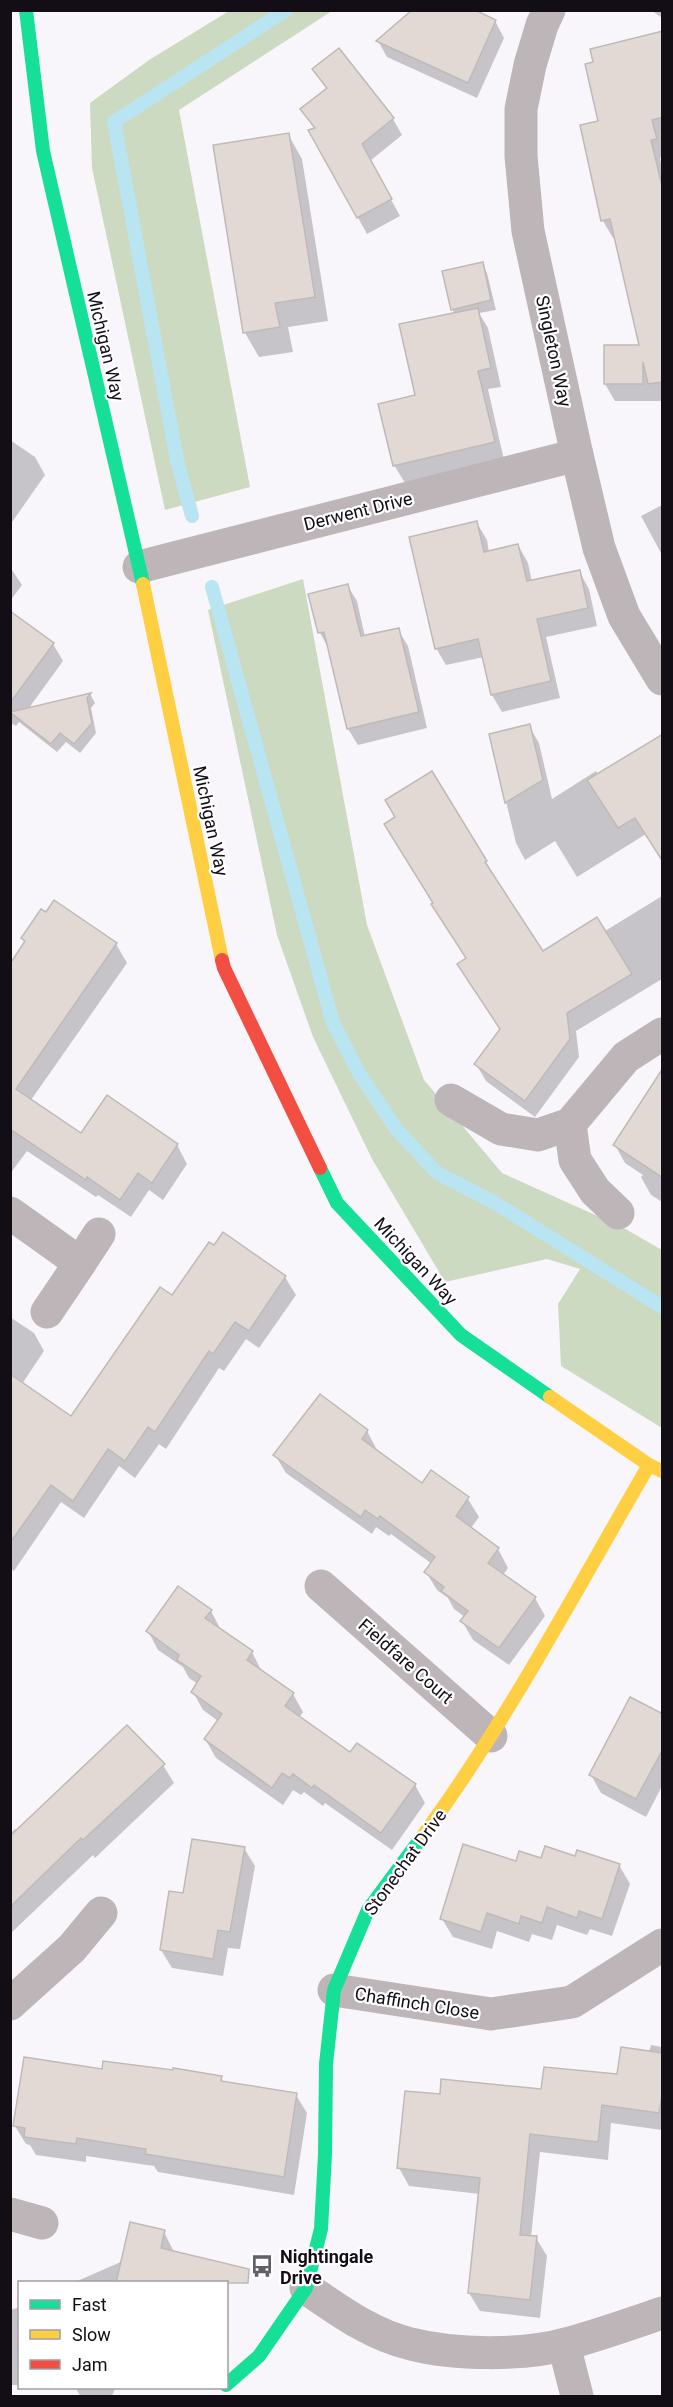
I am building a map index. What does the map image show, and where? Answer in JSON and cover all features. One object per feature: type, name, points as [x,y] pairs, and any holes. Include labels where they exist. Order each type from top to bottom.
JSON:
[{"type":"street","name":"Michigan Way","points":[[26,10],[43,151],[139,567],[224,968],[337,1203],[461,1335],[649,1465],[663,1471]]},
{"type":"street","name":"Singleton Way","points":[[549,10],[530,65],[521,109],[521,156],[528,231],[599,548],[624,616],[663,679]]},
{"type":"street","name":"Derwent Drive","points":[[139,567],[577,455]]},
{"type":"street","points":[[451,1100],[501,1129],[537,1135],[570,1124],[626,1057],[663,1034]]},
{"type":"street","points":[[570,1124],[575,1160],[595,1191],[618,1213]]},
{"type":"street","points":[[10,1213],[80,1263]]},
{"type":"street","points":[[47,1312],[99,1234]]},
{"type":"street","name":"Stonechat Drive","points":[[228,2383],[259,2356],[306,2288],[321,2229],[326,2064],[334,1990],[368,1910],[452,1796],[491,1736],[649,1465]]},
{"type":"street","name":"Fieldfare Court","points":[[321,1586],[491,1736]]},
{"type":"street","points":[[10,2004],[72,1948],[101,1913]]},
{"type":"street","name":"Chaffinch Close","points":[[334,1990],[490,2014],[572,2002],[663,1945]]},
{"type":"street","points":[[10,2214],[42,2223]]},
{"type":"street","points":[[306,2288],[359,2323],[410,2344],[463,2351],[509,2352],[564,2345],[663,2313]]},
{"type":"street","points":[[564,2345],[577,2397]]},
{"type":"green space","points":[[229,11],[332,11],[179,110],[250,487],[165,510],[92,168],[90,103],[149,60]]},
{"type":"green space","points":[[303,579],[367,925],[424,1080],[502,1173],[622,1227],[662,1250],[662,1428],[561,1366],[558,1304],[580,1269],[547,1259],[445,1282],[372,1159],[313,1037],[277,935],[208,610]]},
{"type":"building","points":[[412,10],[475,10],[496,20],[468,83],[376,41]]},
{"type":"building","points":[[663,31],[663,117],[652,120],[657,139],[651,140],[663,190],[663,382],[648,384],[643,362],[643,384],[604,384],[604,345],[639,345],[610,219],[601,221],[580,125],[598,121],[585,64],[593,62],[590,49]]},
{"type":"building","points":[[339,48],[394,118],[362,144],[392,199],[357,218],[308,130],[315,128],[300,109],[327,88],[312,69]]},
{"type":"building","points":[[289,133],[315,297],[275,303],[280,327],[243,333],[213,145]]},
{"type":"building","points":[[483,262],[491,300],[451,310],[442,271]]},
{"type":"building","points":[[478,308],[491,368],[478,371],[495,442],[393,466],[378,404],[415,395],[399,324]]},
{"type":"building","points":[[477,521],[484,552],[518,544],[527,581],[580,570],[588,608],[537,619],[551,681],[491,695],[478,639],[435,649],[409,537]]},
{"type":"building","points":[[348,584],[361,636],[399,628],[419,712],[347,729],[324,632],[318,633],[308,594]]},
{"type":"building","points":[[10,611],[54,643],[10,703]]},
{"type":"building","points":[[91,693],[87,698],[92,723],[74,744],[60,733],[51,744],[10,712]]},
{"type":"building","points":[[530,724],[543,780],[505,803],[489,734]]},
{"type":"building","points":[[663,734],[663,862],[635,818],[618,828],[587,780]]},
{"type":"building","points":[[432,771],[487,861],[485,862],[543,951],[597,917],[632,974],[567,1013],[570,1039],[525,1101],[474,1064],[500,1029],[457,964],[466,958],[384,824],[395,817],[385,800]]},
{"type":"building","points":[[54,900],[117,943],[16,1089],[81,1133],[107,1095],[178,1144],[152,1183],[138,1173],[120,1200],[10,1129],[10,964],[25,941],[21,938],[41,909],[46,912]]},
{"type":"building","points":[[663,1068],[663,1178],[613,1145]]},
{"type":"building","points":[[223,1232],[286,1276],[249,1331],[235,1322],[213,1354],[209,1351],[155,1432],[148,1427],[125,1461],[108,1449],[73,1501],[51,1485],[10,1543],[10,1374],[71,1416],[160,1287],[172,1295],[209,1242],[214,1245]]},
{"type":"building","points":[[320,1394],[368,1430],[362,1439],[422,1483],[431,1470],[469,1497],[456,1516],[499,1548],[488,1563],[536,1597],[499,1648],[460,1621],[468,1611],[441,1591],[444,1587],[424,1572],[435,1557],[380,1516],[378,1519],[365,1510],[361,1517],[273,1455]]},
{"type":"building","points":[[178,1586],[212,1610],[205,1618],[253,1651],[247,1660],[294,1693],[285,1706],[350,1752],[357,1743],[416,1784],[381,1833],[314,1785],[312,1788],[293,1774],[290,1778],[282,1773],[272,1788],[204,1739],[222,1714],[191,1692],[201,1676],[177,1660],[179,1655],[146,1631]]},
{"type":"building","points":[[630,1697],[663,1714],[663,1749],[636,1799],[589,1775]]},
{"type":"building","points":[[127,1725],[165,1764],[83,1840],[81,1838],[10,1907],[10,1836]]},
{"type":"building","points":[[192,1839],[245,1847],[230,1932],[218,1930],[213,1959],[160,1950],[169,1891],[183,1893]]},
{"type":"building","points":[[463,1844],[516,1861],[519,1851],[541,1858],[545,1846],[575,1856],[577,1850],[620,1864],[602,1919],[579,1911],[577,1918],[547,1907],[542,1923],[521,1916],[519,1924],[487,1913],[481,1932],[440,1919]]},
{"type":"building","points":[[621,2047],[663,2053],[663,2090],[659,2113],[602,2105],[598,2142],[530,2134],[520,2235],[537,2236],[530,2300],[468,2293],[480,2178],[397,2168],[405,2091],[440,2094],[441,2079],[541,2089],[544,2067],[617,2074]]},
{"type":"building","points":[[24,2057],[102,2069],[103,2061],[173,2070],[173,2068],[222,2076],[221,2081],[297,2093],[284,2177],[145,2154],[146,2149],[77,2138],[76,2144],[24,2137],[25,2128],[13,2126]]},
{"type":"building","points":[[130,2222],[165,2230],[161,2248],[249,2269],[248,2283],[116,2281]]},
{"type":"waterway","points":[[192,516],[177,460],[114,122],[286,10]]},
{"type":"waterway","points":[[212,587],[333,1023],[359,1073],[397,1130],[437,1173],[495,1203],[662,1307]]},
{"type":"traffic: fast","points":[[26,10],[43,151],[143,584]]},
{"type":"traffic: fast","points":[[320,1168],[337,1203],[461,1335],[550,1397]]},
{"type":"traffic: fast","points":[[228,2383],[259,2356],[306,2288],[321,2229],[326,2064],[334,1990],[368,1910],[422,1837]]},
{"type":"traffic: slow","points":[[143,584],[222,960]]},
{"type":"traffic: slow","points":[[550,1397],[649,1465],[662,1471]]},
{"type":"traffic: slow","points":[[422,1837],[512,1701],[649,1465]]},
{"type":"traffic: jam","points":[[222,960],[320,1168]]},
{"type":"place","name":"Nightingale Drive","points":[[262,2266]]}]
